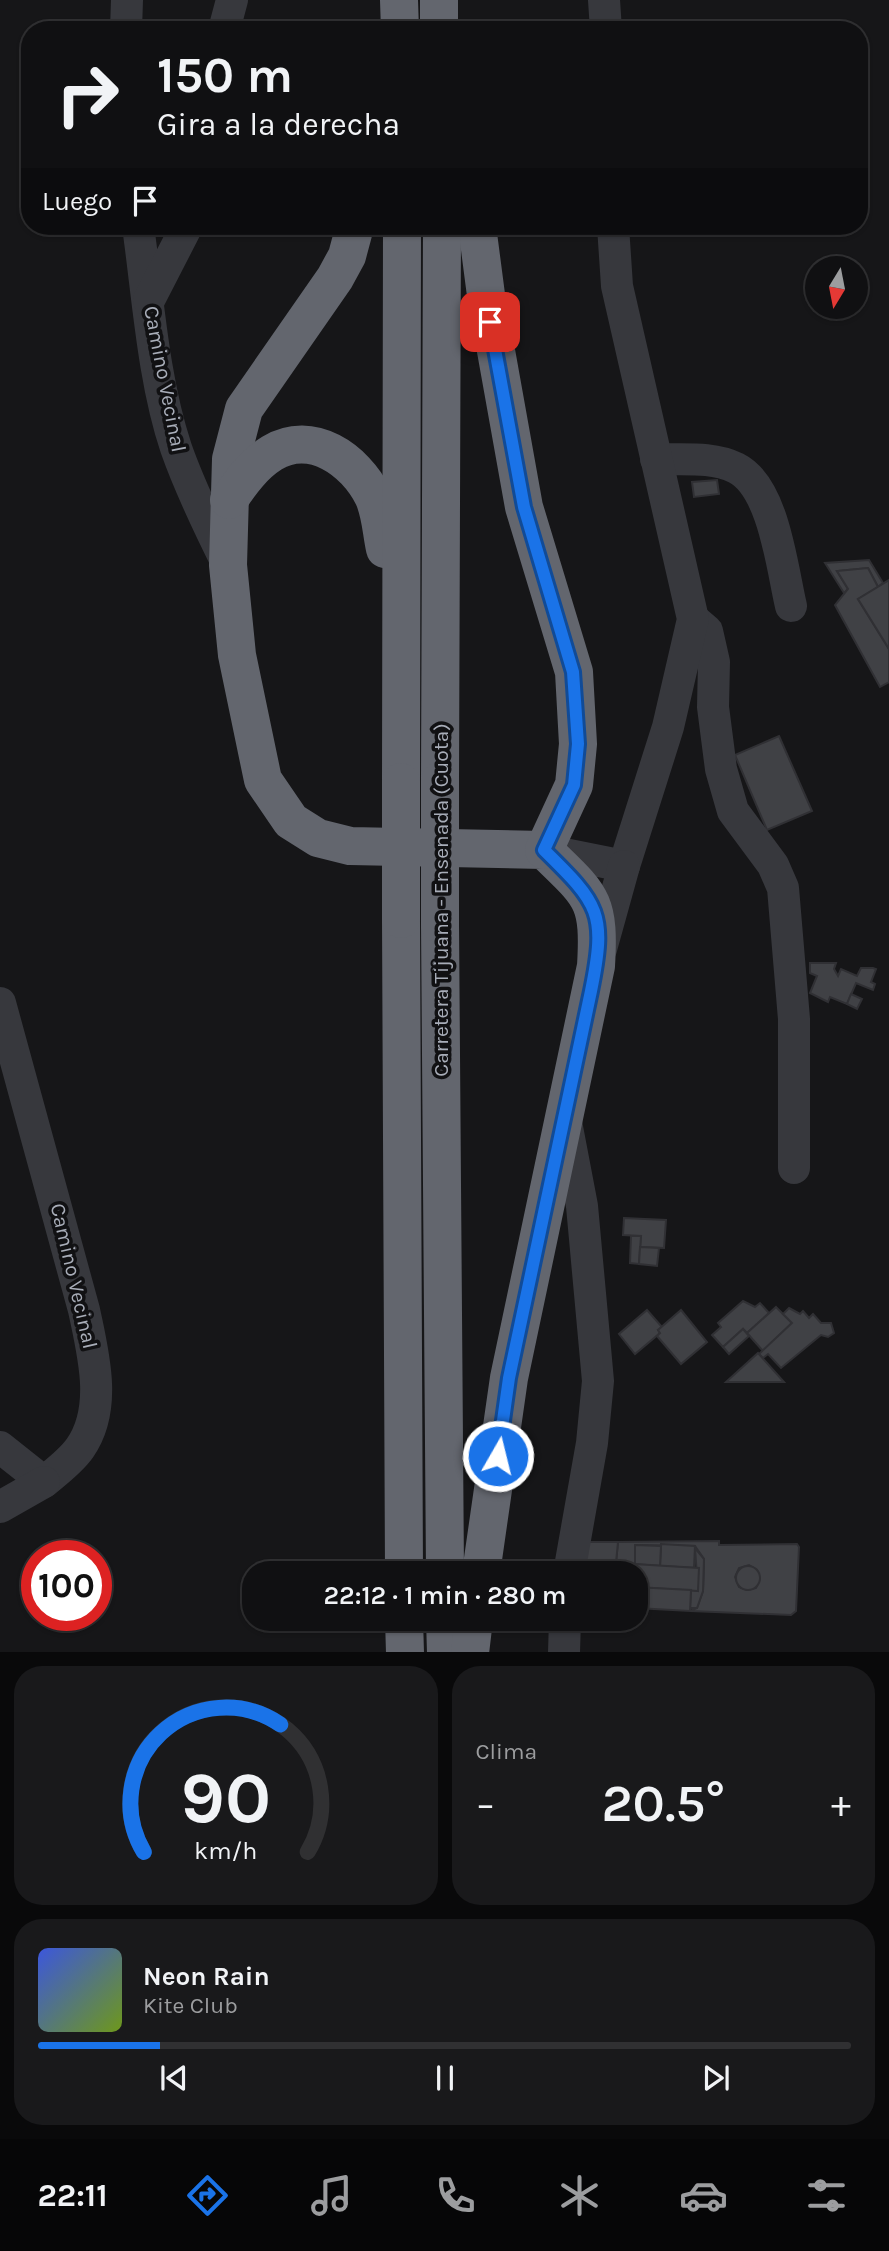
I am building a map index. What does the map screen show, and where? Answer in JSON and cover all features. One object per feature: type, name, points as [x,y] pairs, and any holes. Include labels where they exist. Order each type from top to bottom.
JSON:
[{"type":"highway","points":[[399,0],[400,21]]},
{"type":"highway","points":[[439,0],[439,21]]},
{"type":"highway","points":[[353,235],[347,256],[335,278],[244,409],[233,447],[228,565],[237,655],[263,780],[292,821],[318,838],[350,846],[544,850],[586,891],[597,915],[596,966],[509,1378],[483,1561]]},
{"type":"highway","name":"Carretera Tijuana - Ensenada (Cuota)","points":[[402,235],[400,603],[404,1561]]},
{"type":"highway","name":"Carretera Tijuana - Ensenada (Cuota)","points":[[442,235],[440,924],[445,1561]]},
{"type":"highway","points":[[478,235],[486,295],[524,507],[573,672],[578,744],[574,785],[544,850]]},
{"type":"highway","points":[[229,500],[244,477],[274,452],[286,447],[307,445],[338,454],[356,470],[373,496],[400,603]]},
{"type":"highway","points":[[404,1631],[405,1652]]},
{"type":"highway","points":[[445,1631],[446,1652]]},
{"type":"highway","points":[[470,1652],[473,1631]]},
{"type":"street","points":[[127,0],[127,21]]},
{"type":"street","points":[[226,21],[232,0]]},
{"type":"street","points":[[604,0],[605,21]]},
{"type":"street","name":"Camino Vecinal","points":[[139,235],[175,445],[193,494],[228,565]]},
{"type":"street","points":[[149,300],[182,235]]},
{"type":"street","points":[[596,966],[668,727],[693,619],[617,286],[614,235]]},
{"type":"street","points":[[656,459],[708,460],[736,468],[754,481],[767,506],[791,606]]},
{"type":"street","points":[[693,619],[707,631],[714,662],[713,707],[721,769],[733,811],[773,865],[783,888],[794,1019],[794,1168]]},
{"type":"street","points":[[544,850],[624,866]]},
{"type":"street","name":"Camino Vecinal","points":[[0,1003],[56,1200],[92,1352],[96,1395],[93,1418],[80,1448],[44,1482],[0,1507]]},
{"type":"street","points":[[565,1117],[582,1206],[598,1381],[592,1443],[571,1561]]},
{"type":"street","points":[[0,1447],[44,1482]]},
{"type":"street","points":[[564,1652],[565,1631]]},
{"type":"building","points":[[717,480],[719,494],[694,497],[692,482]]},
{"type":"building","points":[[869,560],[883,583],[878,587],[868,568],[837,571],[848,589],[844,593],[825,563]]},
{"type":"building","points":[[868,568],[878,587],[858,599],[889,649],[889,682],[880,687],[835,605],[848,589],[837,571]]},
{"type":"building","points":[[889,580],[889,649],[858,599]]},
{"type":"building","points":[[779,736],[812,811],[767,830],[735,755]]},
{"type":"building","points":[[810,963],[836,963],[834,969],[838,976],[841,969],[857,976],[861,968],[876,969],[871,982],[875,984],[873,990],[856,983],[847,1004],[830,997],[828,1002],[810,993],[817,976],[810,973]]},
{"type":"building","points":[[851,994],[862,999],[857,1009],[847,1004]]},
{"type":"building","points":[[624,1218],[666,1220],[664,1248],[640,1247],[641,1236],[623,1235]]},
{"type":"building","points":[[631,1236],[641,1236],[639,1264],[630,1263]]},
{"type":"building","points":[[640,1247],[659,1248],[657,1266],[639,1264]]},
{"type":"building","points":[[743,1301],[755,1307],[760,1303],[769,1313],[747,1333],[743,1329],[723,1347],[712,1335],[721,1327],[718,1323]]},
{"type":"building","points":[[776,1307],[792,1323],[763,1351],[747,1333]]},
{"type":"building","points":[[789,1308],[800,1314],[803,1311],[809,1318],[813,1314],[821,1323],[831,1323],[834,1333],[828,1337],[821,1335],[781,1368],[768,1354],[763,1358],[759,1354],[792,1323],[783,1314]]},
{"type":"building","points":[[647,1310],[662,1327],[658,1330],[660,1333],[635,1354],[619,1334]]},
{"type":"building","points":[[681,1310],[707,1342],[681,1364],[657,1336],[660,1333],[658,1330]]},
{"type":"building","points":[[743,1329],[749,1336],[729,1354],[723,1347]]},
{"type":"building","points":[[758,1353],[784,1382],[726,1382]]},
{"type":"building","points":[[719,1541],[719,1545],[797,1544],[796,1611],[791,1615],[690,1611],[697,1608],[703,1591],[704,1559],[695,1546],[635,1545],[635,1561],[616,1561],[618,1542]],"holes":[[[749,1565],[757,1570],[760,1579],[756,1588],[747,1590],[739,1587],[735,1577],[739,1568]]]},
{"type":"building","points":[[588,1542],[618,1542],[616,1561],[586,1561]]},
{"type":"building","points":[[661,1544],[695,1546],[694,1568],[660,1566]]},
{"type":"building","points":[[635,1545],[661,1546],[660,1566],[648,1565],[648,1561],[635,1561]]},
{"type":"building","points":[[695,1548],[704,1559],[703,1591],[697,1608],[690,1608],[691,1590],[698,1591]]},
{"type":"building","points":[[648,1565],[699,1568],[698,1591],[648,1588]]},
{"type":"building","points":[[748,1566],[759,1573],[760,1578],[753,1589],[748,1590],[737,1583],[736,1578],[743,1567]]},
{"type":"building","points":[[648,1588],[691,1590],[690,1611],[648,1609]]},
{"type":"route","points":[[490,322],[524,507],[573,672],[578,744],[574,785],[544,850],[586,891],[597,915],[598,940],[591,991],[509,1378],[498,1456]]}]
